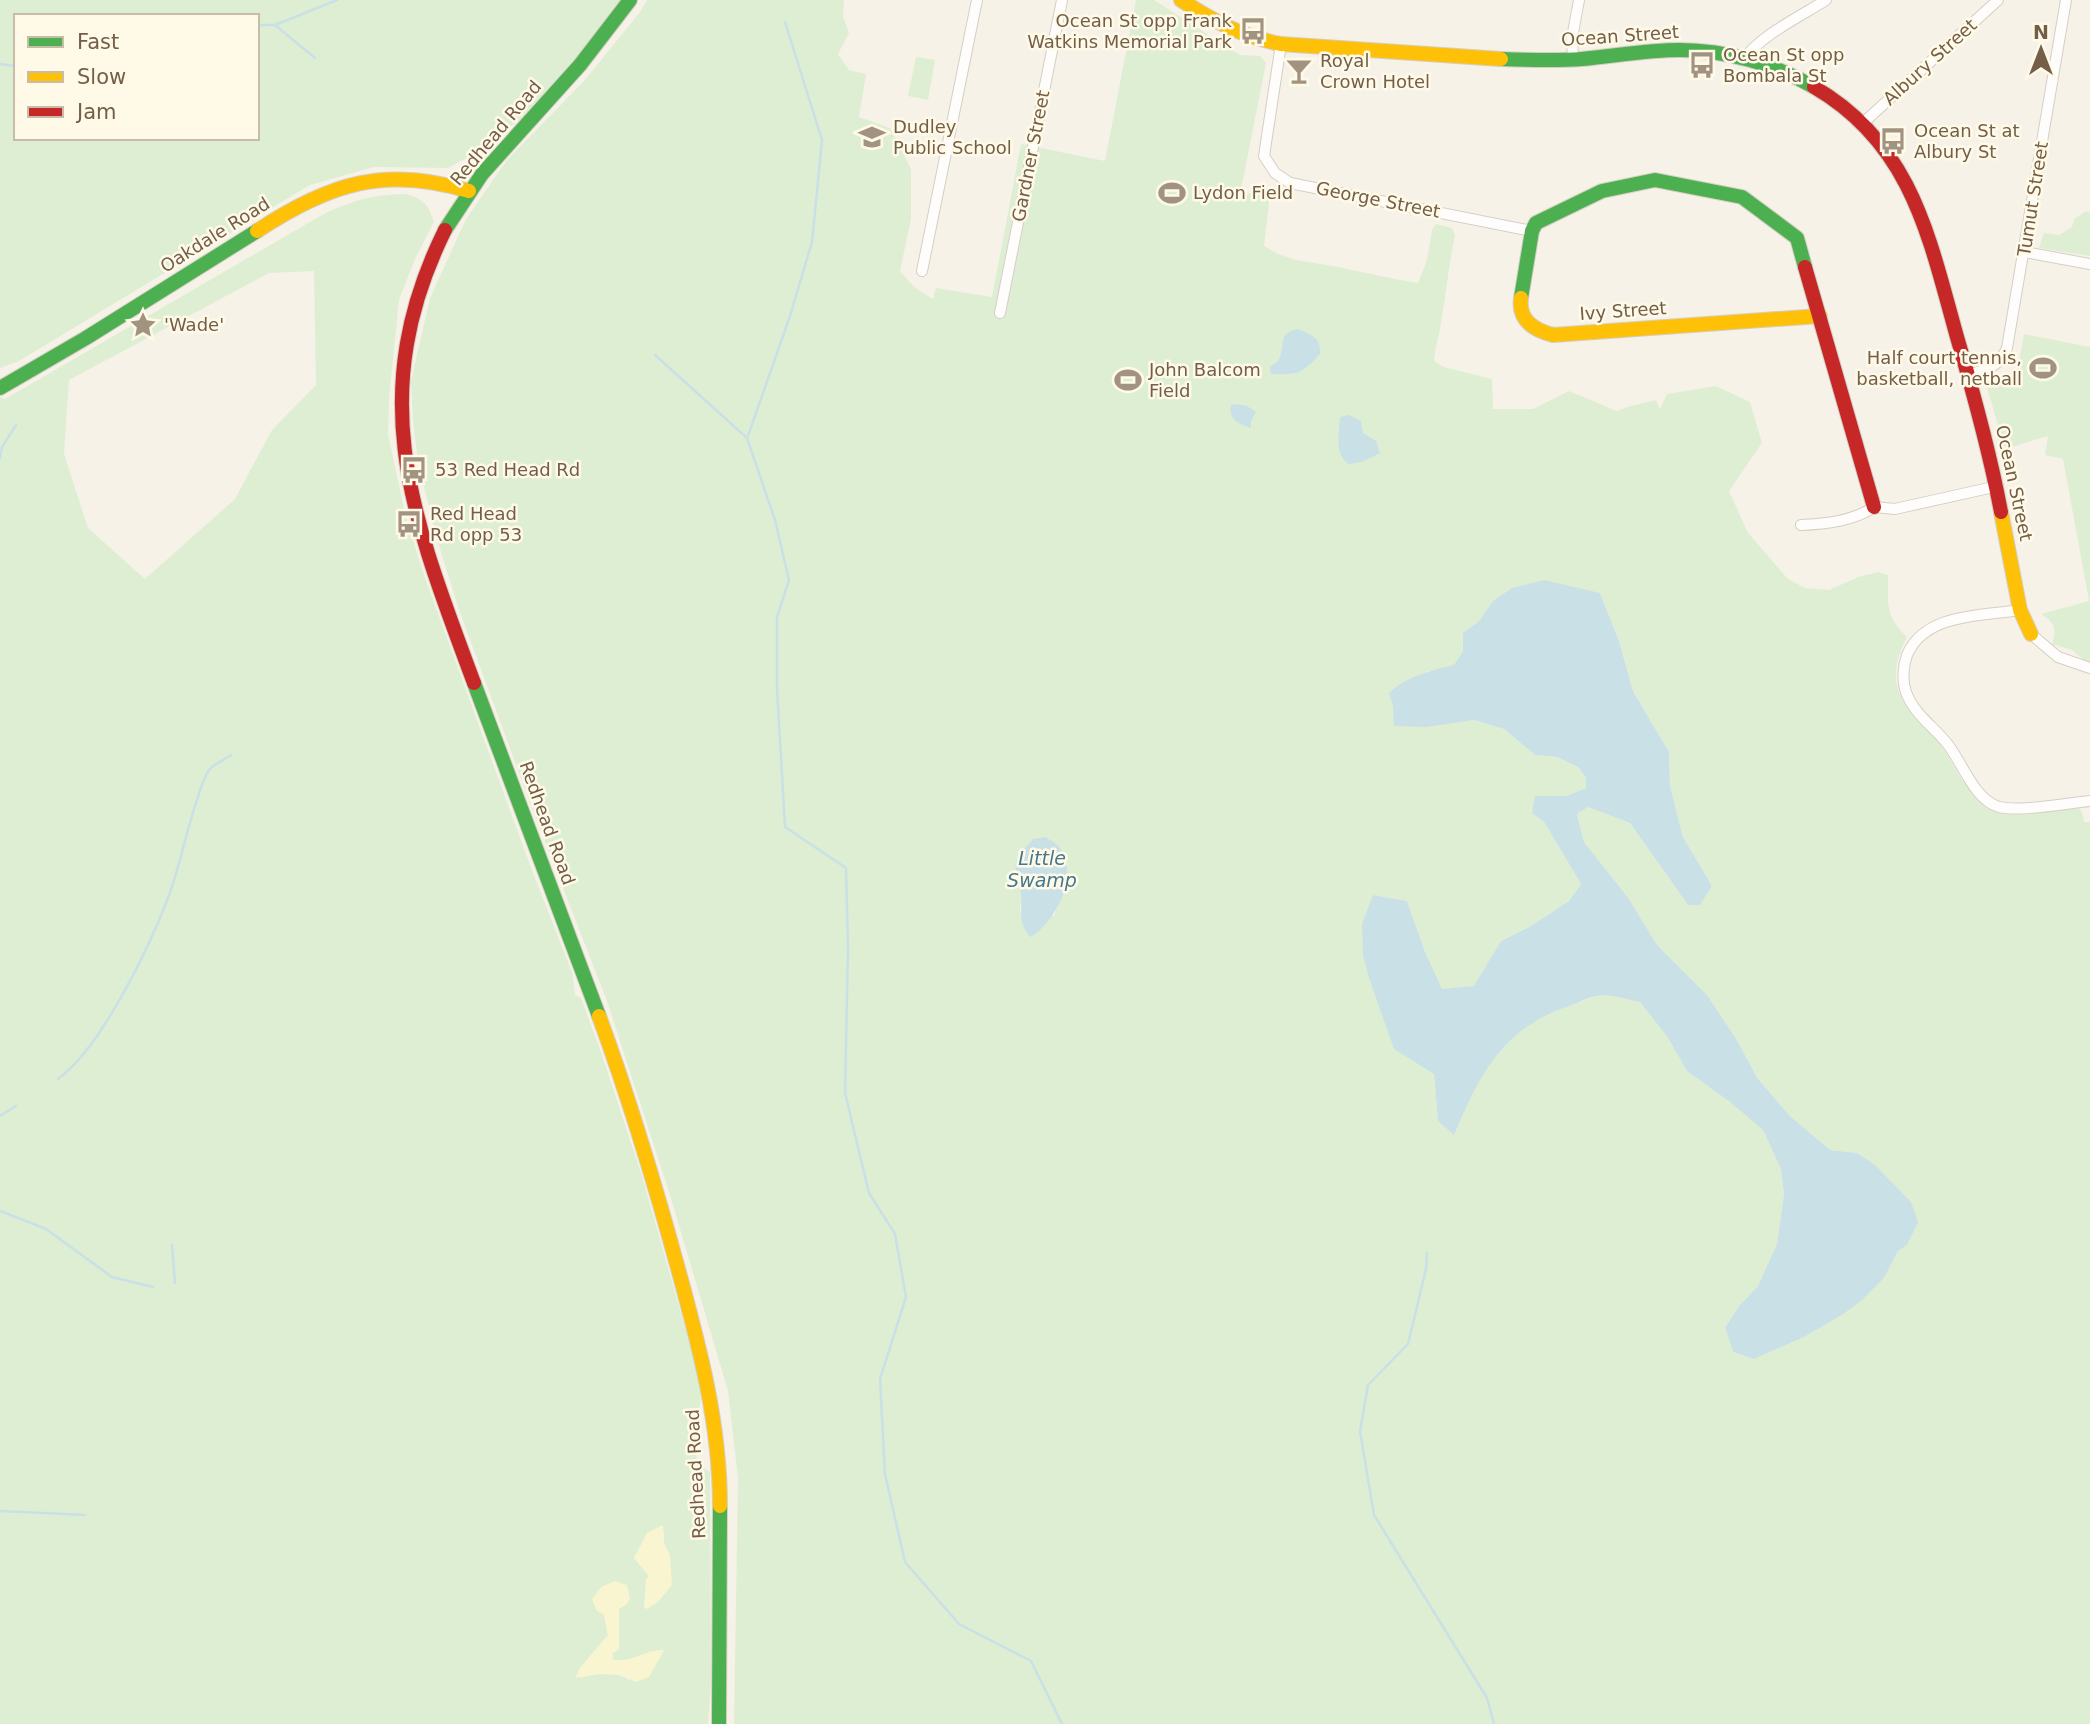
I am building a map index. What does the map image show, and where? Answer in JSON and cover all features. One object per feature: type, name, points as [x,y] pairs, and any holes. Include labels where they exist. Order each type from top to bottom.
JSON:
[{"type":"main road","name":"Redhead Road","points":[[630,0],[567,79],[469,191],[430,265],[411,321],[401,399],[405,466],[412,501],[437,582],[623,1082],[649,1162],[702,1359],[715,1421],[719,1481],[719,1724]]},
{"type":"main road","name":"Ocean Street","points":[[1181,0],[1236,33],[1261,41],[1529,60],[1684,50],[1744,59],[1787,74],[1837,102],[1863,123],[1887,155],[1921,213],[1998,486],[2020,610],[2031,634]]},
{"type":"main road","name":"Oakdale Road","points":[[0,388],[280,218],[333,189],[364,181],[418,178],[441,181],[469,191]]},
{"type":"main road","points":[[1532,231],[1536,223],[1602,191],[1655,180],[1742,197],[1797,238],[1874,507]]},
{"type":"main road","name":"Ivy Street","points":[[1532,231],[1520,305],[1522,316],[1537,332],[1553,335],[1820,316]]},
{"type":"street","points":[[922,271],[977,0]]},
{"type":"street","name":"Gardner Street","points":[[1000,313],[1062,0]]},
{"type":"street","points":[[1573,59],[1572,38],[1579,0]]},
{"type":"street","points":[[1744,59],[1765,39],[1826,0]]},
{"type":"street","name":"Albury Street","points":[[1863,123],[1998,0]]},
{"type":"street","name":"Tumut Street","points":[[1968,375],[1992,368],[2001,360],[2007,348],[2066,0]]},
{"type":"street","name":"George Street","points":[[1281,44],[1264,156],[1275,173],[1290,183],[1532,231]]},
{"type":"street","points":[[2025,252],[2090,264]]},
{"type":"street","points":[[1801,525],[1824,524],[1863,515],[1874,507],[1895,509],[1998,486]]},
{"type":"street","points":[[2020,610],[1931,627],[1911,646],[1905,661],[1906,692],[1918,713],[1948,744],[1979,793],[1989,802],[1998,807],[2014,808],[2090,801]]},
{"type":"street","name":"Ocean Street","points":[[2031,634],[2058,657],[2090,668]]},
{"type":"green space","points":[[0,0],[624,0],[615,16],[519,120],[470,156],[448,168],[374,167],[310,185],[19,361],[0,368]]},
{"type":"green space","points":[[647,0],[844,0],[843,16],[849,33],[838,54],[849,70],[866,74],[859,117],[890,128],[911,169],[911,219],[900,271],[914,287],[933,299],[936,288],[992,297],[1021,144],[1105,161],[1136,0],[1154,0],[1240,55],[1260,56],[1266,63],[1239,200],[1263,185],[1269,204],[1264,246],[1294,259],[1418,283],[1427,260],[1432,230],[1436,224],[1452,228],[1455,235],[1434,361],[1444,367],[1492,379],[1493,409],[1533,409],[1569,391],[1617,411],[1656,400],[1660,409],[1667,394],[1716,386],[1750,402],[1762,443],[1729,491],[1748,533],[1788,579],[1805,588],[1829,590],[1858,577],[1878,572],[1888,575],[1891,616],[1907,637],[1896,675],[1898,689],[1912,713],[1946,753],[1968,788],[1983,798],[2030,812],[2079,808],[2084,822],[2090,822],[2090,1724],[734,1724],[738,1478],[728,1391],[670,1195],[607,1001],[459,610],[437,539],[418,462],[413,422],[411,381],[430,298],[466,219],[507,160],[584,81]],"holes":[[[1600,593],[1619,641],[1633,691],[1669,752],[1670,786],[1683,837],[1712,886],[1688,905],[1630,823],[1588,807],[1577,814],[1584,842],[1629,899],[1657,945],[1707,995],[1735,1037],[1758,1079],[1790,1116],[1830,1150],[1857,1153],[1907,1244],[1898,1251],[1884,1278],[1842,1315],[1804,1337],[1754,1359],[1733,1352],[1725,1326],[1758,1286],[1777,1244],[1784,1194],[1781,1168],[1763,1130],[1687,1071],[1668,1038],[1640,1002],[1613,996],[1598,996],[1549,1014],[1529,1026],[1512,1039],[1485,1072],[1454,1134],[1438,1121],[1434,1074],[1379,1002],[1369,978],[1374,895],[1407,901],[1442,990],[1475,986],[1501,941],[1531,926],[1569,901],[1581,884],[1544,822],[1536,796],[1566,796],[1586,788],[1586,778],[1578,767],[1557,757],[1535,755],[1504,729],[1474,720],[1428,727],[1426,672],[1454,666],[1463,651],[1463,633],[1479,621],[1493,601]],[[1033,840],[1068,864],[1065,886],[1054,916],[1020,911],[1017,858]]]},
{"type":"green space","points":[[916,57],[935,60],[928,100],[908,96]]},
{"type":"green space","points":[[405,194],[421,200],[434,222],[415,259],[399,300],[389,398],[388,434],[406,518],[424,575],[573,975],[575,995],[581,998],[601,1052],[642,1176],[695,1362],[701,1399],[693,1444],[699,1466],[710,1472],[711,1683],[708,1724],[0,1724],[0,397],[5,399],[322,215],[362,199]],"holes":[[[314,271],[316,385],[272,430],[235,499],[145,579],[88,528],[64,454],[69,380],[269,273]],[[664,1532],[664,1543],[670,1556],[644,1607],[649,1576],[634,1558],[639,1549]],[[626,1604],[619,1609],[619,1648],[612,1654],[613,1660],[624,1661],[653,1651],[629,1680],[611,1674],[580,1678],[580,1668],[608,1635],[604,1614]]]},
{"type":"green space","points":[[2086,211],[2090,213],[2090,256],[2039,248],[2044,233],[2059,235],[2072,227],[2074,219]]},
{"type":"green space","points":[[2024,334],[2090,347],[2090,665],[2072,650],[2052,644],[2054,627],[2041,614],[2089,601],[2063,459],[2045,455],[2048,436],[2005,449],[1986,384],[2017,374]]},
{"type":"sand","points":[[663,1525],[664,1543],[670,1556],[672,1585],[658,1602],[647,1609],[644,1607],[646,1579],[649,1576],[634,1558],[647,1533]]},
{"type":"sand","points":[[615,1581],[627,1585],[630,1598],[627,1604],[619,1609],[619,1649],[612,1654],[613,1660],[626,1660],[664,1650],[649,1677],[636,1682],[622,1675],[595,1674],[575,1678],[580,1668],[608,1635],[604,1615],[597,1611],[592,1599],[601,1587]]},
{"type":"water","points":[[1297,329],[1317,340],[1320,354],[1299,372],[1271,374],[1270,367],[1279,359],[1284,337]]},
{"type":"water","points":[[1237,404],[1256,412],[1251,428],[1233,418],[1231,405]]},
{"type":"water","points":[[1349,415],[1361,421],[1363,433],[1376,441],[1380,453],[1362,462],[1349,464],[1344,460],[1338,443],[1340,417]]},
{"type":"water","points":[[1544,580],[1600,593],[1619,641],[1633,691],[1669,752],[1670,786],[1683,837],[1712,886],[1700,905],[1688,905],[1630,823],[1588,807],[1577,814],[1584,842],[1629,899],[1657,945],[1707,995],[1735,1037],[1758,1079],[1790,1116],[1830,1150],[1857,1153],[1875,1165],[1911,1202],[1918,1222],[1907,1245],[1898,1251],[1884,1278],[1861,1301],[1804,1337],[1754,1359],[1733,1352],[1725,1327],[1740,1305],[1758,1286],[1777,1244],[1784,1194],[1781,1169],[1763,1130],[1687,1071],[1668,1038],[1640,1002],[1608,996],[1595,997],[1549,1014],[1529,1026],[1512,1039],[1485,1072],[1454,1135],[1438,1121],[1434,1074],[1394,1049],[1369,978],[1363,955],[1362,924],[1373,895],[1407,901],[1425,952],[1442,989],[1474,986],[1501,941],[1531,926],[1569,901],[1581,884],[1544,822],[1532,813],[1535,796],[1566,796],[1586,788],[1586,778],[1578,767],[1557,757],[1535,755],[1504,729],[1474,720],[1428,727],[1394,726],[1389,693],[1411,678],[1454,665],[1463,651],[1463,633],[1479,621],[1493,601],[1512,588]]},
{"type":"water","name":"Little Swamp","points":[[1045,837],[1058,846],[1065,858],[1066,883],[1057,909],[1031,937],[1022,923],[1016,862],[1033,839]]},
{"type":"waterway","points":[[259,25],[275,25],[337,0]]},
{"type":"waterway","points":[[748,436],[790,316],[812,242],[822,140],[785,22]]},
{"type":"waterway","points":[[275,25],[315,58]]},
{"type":"waterway","points":[[0,64],[14,66]]},
{"type":"waterway","points":[[655,355],[747,438],[775,520],[789,580],[777,617],[777,689],[785,827],[846,868],[848,948],[845,1093],[869,1193],[895,1234],[906,1297],[880,1379],[885,1474],[905,1562],[959,1624],[1031,1661],[1062,1724]]},
{"type":"waterway","points":[[0,458],[2,447],[16,425]]},
{"type":"waterway","points":[[58,1079],[91,1045],[122,996],[168,898],[203,781],[211,768],[231,755]]},
{"type":"waterway","points":[[0,1116],[16,1106]]},
{"type":"waterway","points":[[0,1211],[46,1229],[112,1277],[153,1287]]},
{"type":"waterway","points":[[172,1245],[175,1283]]},
{"type":"waterway","points":[[1427,1253],[1426,1269],[1408,1344],[1368,1385],[1360,1431],[1374,1515],[1487,1698],[1494,1724]]},
{"type":"waterway","points":[[0,1511],[85,1515]]},
{"type":"traffic: fast","points":[[445,230],[482,174],[580,65],[630,0]]},
{"type":"traffic: fast","points":[[1501,59],[1572,60],[1655,51],[1697,51],[1766,65],[1814,87]]},
{"type":"traffic: fast","points":[[1521,298],[1532,231],[1536,223],[1602,191],[1655,180],[1742,197],[1797,238],[1805,267]]},
{"type":"traffic: fast","points":[[0,388],[86,338],[257,231]]},
{"type":"traffic: fast","points":[[474,683],[599,1016]]},
{"type":"traffic: fast","points":[[719,1724],[720,1506]]},
{"type":"traffic: slow","points":[[1181,0],[1229,27],[1281,44],[1501,59]]},
{"type":"traffic: slow","points":[[257,231],[308,201],[358,184],[410,180],[439,183],[469,191]]},
{"type":"traffic: slow","points":[[1521,298],[1522,312],[1529,323],[1553,335],[1820,316]]},
{"type":"traffic: slow","points":[[2001,512],[2020,610],[2031,634]]},
{"type":"traffic: slow","points":[[599,1016],[650,1171],[693,1325],[712,1414],[720,1506]]},
{"type":"traffic: jam","points":[[1814,87],[1847,110],[1874,136],[1895,165],[1912,196],[1937,264],[1981,424],[2001,512]]},
{"type":"traffic: jam","points":[[445,230],[420,291],[406,349],[402,404],[406,459],[417,513],[432,568],[474,683]]},
{"type":"traffic: jam","points":[[1805,267],[1874,507]]},
{"type":"place","name":"Ocean St opp Frank Watkins Memorial Park","points":[[1253,31]]},
{"type":"place","name":"Ocean St opp Bombala St","points":[[1702,65]]},
{"type":"place","name":"Royal Crown Hotel","points":[[1299,71]]},
{"type":"place","name":"Dudley Public School","points":[[872,137]]},
{"type":"place","name":"Ocean St at Albury St","points":[[1893,141]]},
{"type":"place","name":"Lydon Field","points":[[1172,193]]},
{"type":"place","name":"'Wade'","points":[[143,325]]},
{"type":"place","name":"Half court tennis, basketball, netball","points":[[2043,368]]},
{"type":"place","name":"John Balcom Field","points":[[1128,380]]},
{"type":"place","name":"53 Red Head Rd","points":[[414,470]]},
{"type":"place","name":"Red Head Rd opp 53","points":[[409,524]]}]
